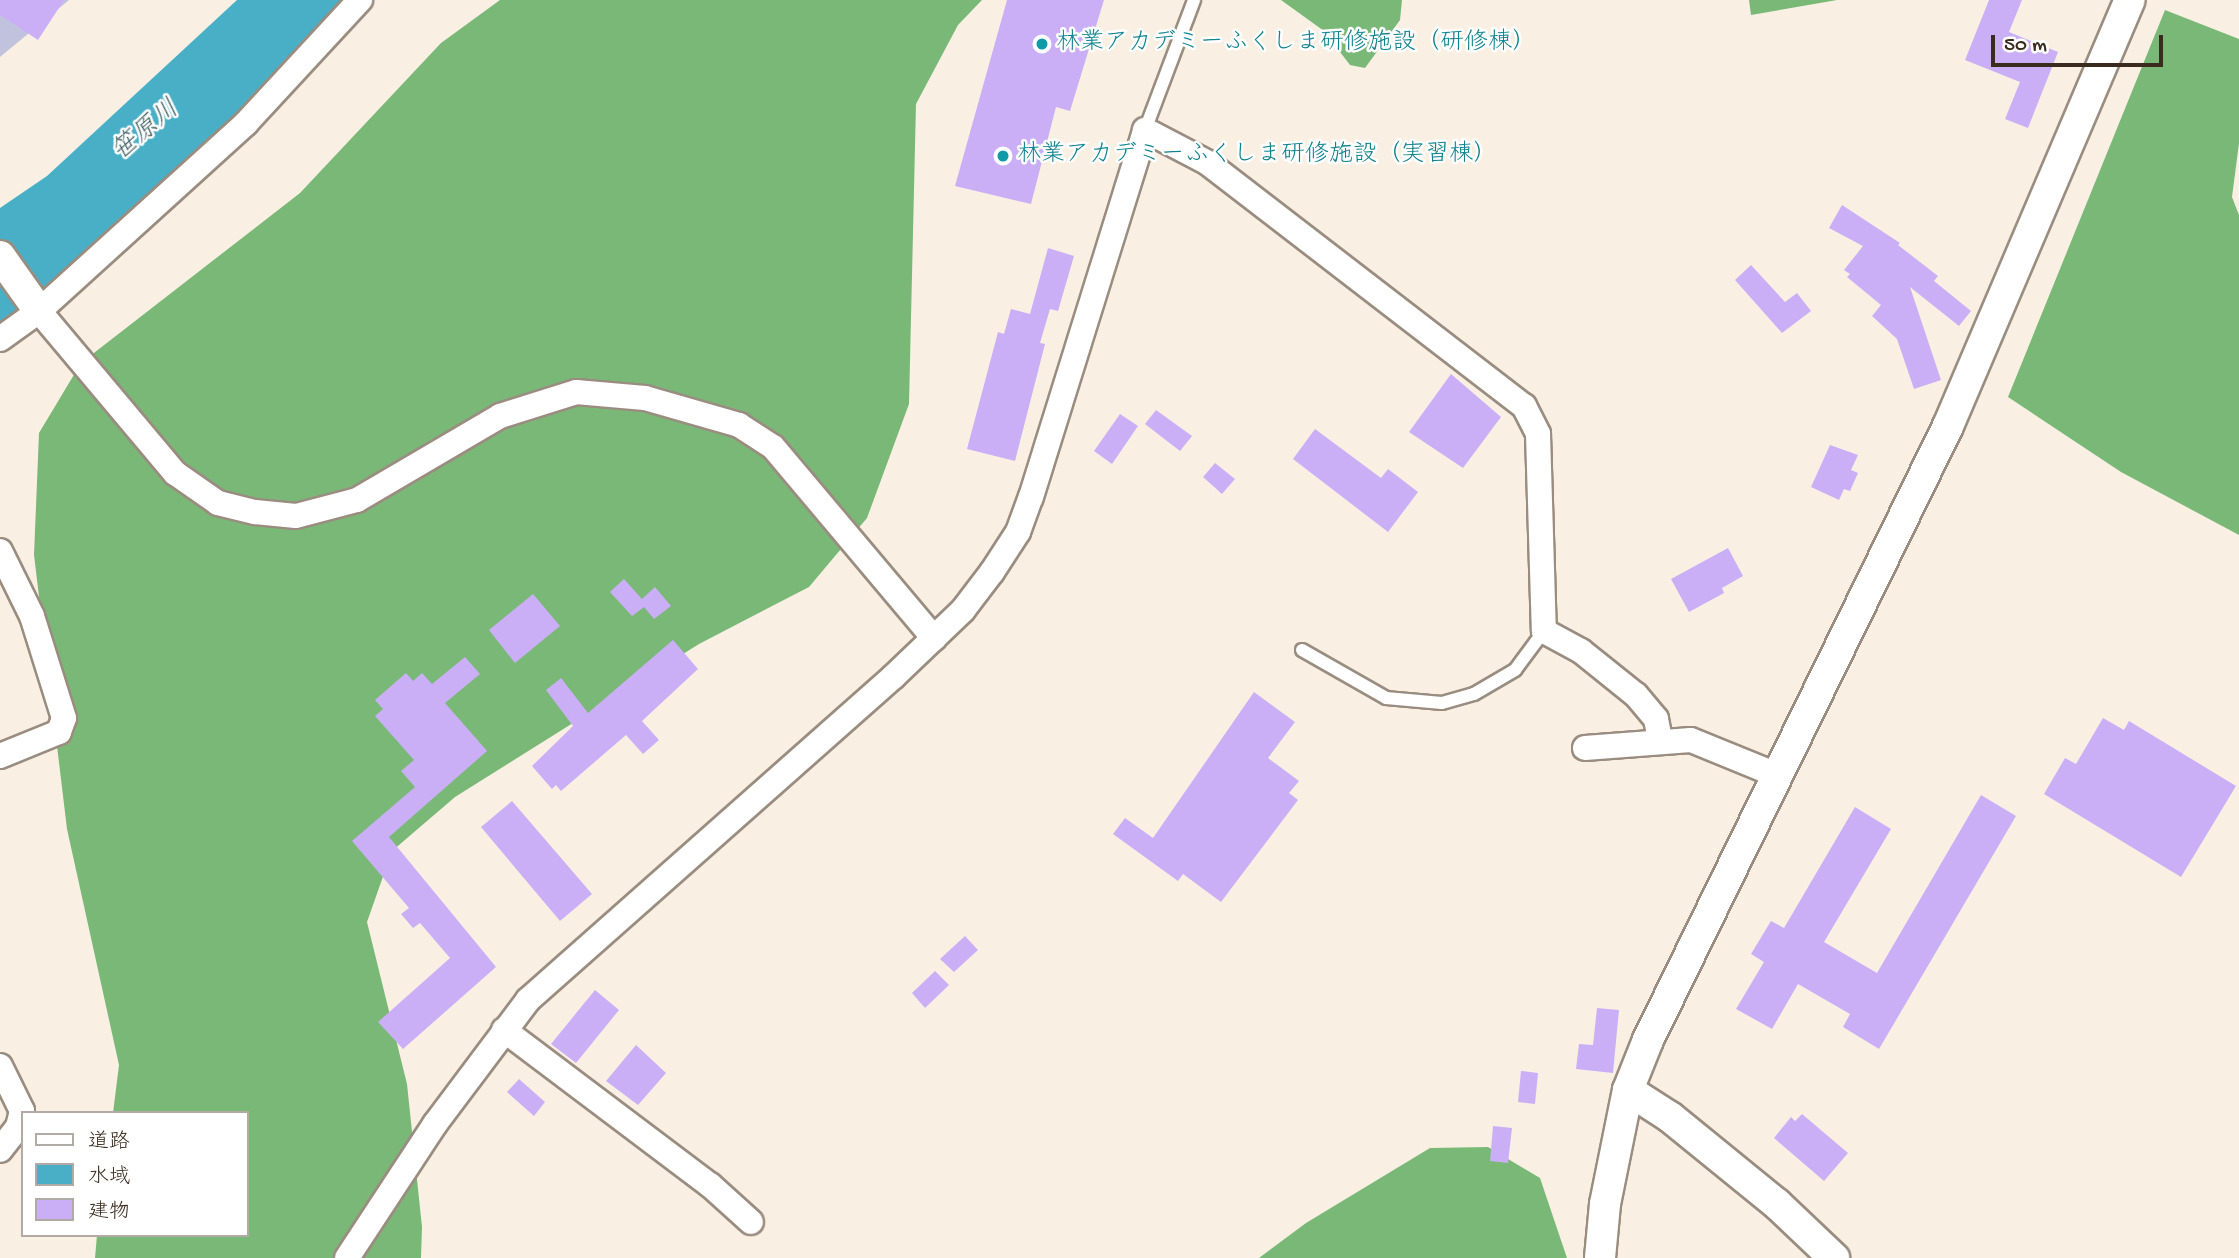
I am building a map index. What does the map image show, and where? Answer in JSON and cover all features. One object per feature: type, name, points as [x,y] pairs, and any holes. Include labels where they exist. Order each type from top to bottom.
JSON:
[{"type":"street","points":[[0,339],[246,124],[359,0]]},
{"type":"street","points":[[1600,1258],[1605,1204],[1628,1090],[1648,1040],[1948,426],[2130,0]]},
{"type":"street","points":[[347,1258],[435,1124],[528,1000],[963,610],[1018,531],[1145,130],[1208,163],[1506,390],[1533,417],[1540,457],[1544,631],[1581,651],[1636,695],[1656,719],[1660,740]]},
{"type":"street","points":[[0,256],[36,305],[175,473],[218,503],[255,512],[296,516],[357,500],[500,416],[576,392],[645,398],[739,425],[773,447],[934,638]]},
{"type":"street","points":[[0,551],[32,616],[64,718],[60,732],[0,756]]},
{"type":"street","points":[[1585,748],[1660,740],[1704,743],[1779,776]]},
{"type":"street","points":[[504,1030],[710,1185],[751,1222]]},
{"type":"street","points":[[0,1066],[22,1111]]},
{"type":"street","points":[[1628,1090],[1703,1143],[1834,1258]]},
{"type":"street","points":[[0,1150],[18,1127],[21,1115]]},
{"type":"lane","points":[[1145,130],[1194,0]]},
{"type":"lane","points":[[1303,650],[1386,698],[1442,703],[1474,694],[1515,670],[1544,631]]},
{"type":"shaded area","points":[[0,0],[69,0],[0,57]]},
{"type":"green space","points":[[500,0],[982,0],[958,25],[916,104],[909,404],[867,518],[809,587],[699,644],[455,797],[392,851],[367,922],[407,1084],[422,1227],[421,1258],[95,1258],[97,1237],[248,1237],[248,1111],[113,1111],[119,1065],[67,829],[34,555],[39,433],[81,363],[300,193],[441,43]]},
{"type":"green space","points":[[1281,0],[1402,0],[1400,20],[1365,68],[1350,65],[1324,31]]},
{"type":"green space","points":[[1749,0],[1837,0],[1751,15]]},
{"type":"green space","points":[[2165,10],[2239,39],[2239,143],[2232,197],[2239,215],[2239,535],[2121,472],[2008,397]]},
{"type":"green space","points":[[1488,1147],[1540,1178],[1567,1258],[1259,1258],[1306,1223],[1430,1148]]},
{"type":"water","name":"笹原川","points":[[237,0],[360,0],[119,249],[0,332],[0,208],[47,176]]},
{"type":"building","points":[[0,0],[64,0],[38,40],[0,15]]},
{"type":"building","points":[[1007,0],[1104,0],[1070,111],[1056,107],[1031,204],[955,186]]},
{"type":"building","points":[[1989,0],[2022,0],[2009,32],[2058,52],[2028,128],[2005,119],[2020,82],[1965,60]]},
{"type":"building","points":[[1842,205],[1900,243],[1898,245],[1938,276],[1934,281],[1971,311],[1959,326],[1910,287],[1941,380],[1914,389],[1897,339],[1872,316],[1881,305],[1847,277],[1850,274],[1844,270],[1863,246],[1829,228]]},
{"type":"building","points":[[1048,248],[1074,256],[1058,311],[1050,309],[1040,343],[1045,344],[1015,461],[967,449],[998,332],[1004,334],[1011,309],[1030,314]]},
{"type":"building","points":[[1751,265],[1785,302],[1797,293],[1811,311],[1782,333],[1735,280]]},
{"type":"building","points":[[1451,374],[1501,417],[1463,468],[1409,432]]},
{"type":"building","points":[[1156,410],[1192,436],[1180,451],[1145,424]]},
{"type":"building","points":[[1120,414],[1138,426],[1112,464],[1094,451]]},
{"type":"building","points":[[1315,429],[1381,478],[1388,469],[1418,492],[1388,532],[1293,459]]},
{"type":"building","points":[[1830,445],[1858,455],[1851,470],[1858,473],[1850,491],[1844,489],[1839,500],[1811,487]]},
{"type":"building","points":[[1215,463],[1235,479],[1222,494],[1203,477]]},
{"type":"building","points":[[1728,548],[1743,576],[1722,588],[1724,593],[1689,612],[1671,579]]},
{"type":"building","points":[[624,579],[642,599],[655,587],[671,606],[654,619],[644,607],[632,616],[610,592]]},
{"type":"building","points":[[533,594],[560,626],[515,663],[489,630]]},
{"type":"building","points":[[673,640],[698,669],[642,721],[659,740],[643,754],[626,735],[561,791],[556,785],[552,789],[532,766],[573,726],[546,690],[561,678],[588,713]]},
{"type":"building","points":[[465,657],[480,674],[445,703],[487,751],[389,837],[496,967],[403,1049],[378,1022],[450,958],[420,923],[413,928],[401,914],[409,908],[352,841],[415,787],[401,771],[414,760],[375,716],[383,709],[375,700],[406,673],[413,681],[422,673],[432,684]]},
{"type":"building","points":[[1254,692],[1295,722],[1268,758],[1299,781],[1289,793],[1298,800],[1221,902],[1183,874],[1178,881],[1113,834],[1125,818],[1153,838]]},
{"type":"building","points":[[2103,718],[2124,730],[2129,721],[2236,786],[2181,877],[2044,794],[2065,758],[2076,764]]},
{"type":"building","points":[[1981,795],[2016,816],[1879,1049],[1843,1027],[1850,1014],[1798,984],[1772,1029],[1736,1009],[1764,962],[1751,954],[1771,921],[1784,928],[1855,807],[1891,829],[1824,942],[1877,973]]},
{"type":"building","points":[[512,801],[592,894],[560,921],[481,827]]},
{"type":"building","points":[[965,936],[978,950],[954,972],[940,959]]},
{"type":"building","points":[[935,971],[949,985],[925,1008],[912,993]]},
{"type":"building","points":[[595,990],[619,1010],[576,1063],[551,1044]]},
{"type":"building","points":[[1597,1008],[1619,1010],[1613,1073],[1576,1069],[1579,1044],[1593,1045]]},
{"type":"building","points":[[636,1045],[666,1073],[638,1105],[606,1081]]},
{"type":"building","points":[[1521,1071],[1538,1073],[1535,1104],[1518,1102]]},
{"type":"building","points":[[519,1079],[545,1102],[534,1116],[507,1092]]},
{"type":"building","points":[[1802,1114],[1848,1153],[1824,1181],[1774,1138],[1791,1117],[1795,1121]]},
{"type":"building","points":[[1493,1126],[1512,1128],[1508,1163],[1490,1161]]},
{"type":"place","name":"林業アカデミーふくしま研修施設（研修棟）","points":[[1042,44]]},
{"type":"place","name":"林業アカデミーふくしま研修施設（実習棟）","points":[[1003,156]]}]
